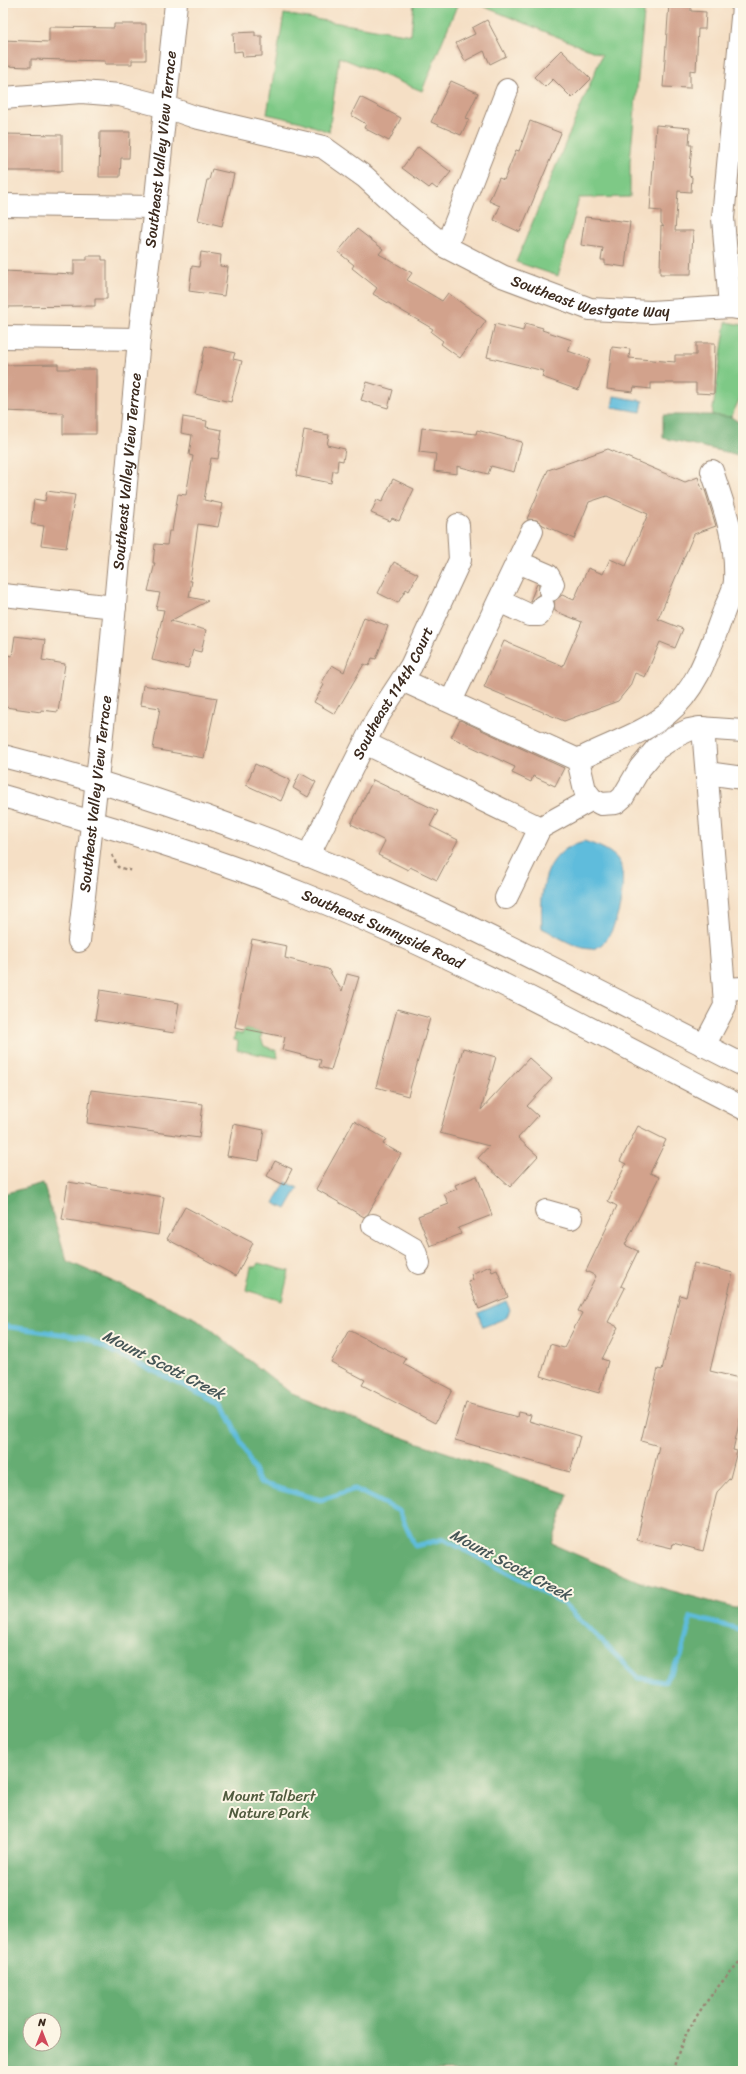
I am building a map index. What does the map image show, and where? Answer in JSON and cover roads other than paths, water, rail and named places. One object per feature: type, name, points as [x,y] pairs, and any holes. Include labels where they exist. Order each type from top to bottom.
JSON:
[{"type":"street","name":"Southeast Valley View Terrace","points":[[79,941],[115,607],[139,339],[156,207],[176,3]]},
{"type":"street","points":[[737,308],[723,218],[743,7]]},
{"type":"street","points":[[446,247],[507,90]]},
{"type":"street","name":"Southeast Westgate Way","points":[[3,98],[81,92],[120,95],[166,106],[195,117],[323,147],[365,177],[403,212],[446,247],[502,276],[590,309],[651,312],[737,308]]},
{"type":"street","points":[[3,205],[156,207]]},
{"type":"street","points":[[3,338],[139,339]]},
{"type":"street","points":[[578,760],[602,747],[649,726],[668,713],[699,675],[735,582],[735,554],[731,528],[712,471]]},
{"type":"street","name":"Southeast 114th Court","points":[[308,856],[377,718],[411,666],[460,560],[458,525]]},
{"type":"street","points":[[451,702],[532,531]]},
{"type":"street","points":[[499,601],[529,615],[539,615],[553,584],[548,575],[518,562]]},
{"type":"street","points":[[3,595],[115,607]]},
{"type":"street","points":[[402,680],[578,760]]},
{"type":"street","points":[[578,760],[585,790],[592,799],[601,804],[616,803],[623,797],[640,768],[656,749],[674,737],[689,730],[703,728],[743,731]]},
{"type":"street","points":[[703,728],[707,773],[734,989],[704,1046]]},
{"type":"street","points":[[365,743],[540,828]]},
{"type":"street","points":[[3,756],[96,782],[182,809],[308,856],[414,900],[743,1065]]},
{"type":"street","points":[[707,773],[743,778]]},
{"type":"street","name":"Southeast Sunnyside Road","points":[[3,796],[92,821],[216,861],[304,894],[404,938],[522,995],[743,1108]]},
{"type":"street","points":[[506,898],[540,828],[592,799]]},
{"type":"street","points":[[546,1210],[571,1218]]},
{"type":"street","points":[[373,1225],[414,1249],[419,1262]]},
{"type":"water","points":[[614,396],[643,401],[641,412],[612,407]]},
{"type":"water","points":[[584,841],[594,844],[614,855],[620,863],[622,872],[621,899],[613,927],[607,938],[599,946],[590,949],[571,944],[542,928],[542,901],[546,875],[559,854],[570,846]]},
{"type":"water","points":[[286,1182],[298,1188],[286,1209],[274,1203]]},
{"type":"water","points":[[506,1301],[510,1310],[506,1318],[483,1327],[478,1313]]},
{"type":"waterway","name":"Mount Scott Creek","points":[[3,1326],[82,1337],[223,1404],[260,1483],[321,1500],[355,1489],[399,1511],[415,1546],[444,1539],[562,1602],[639,1678],[664,1682],[681,1657],[691,1617],[743,1630]]},
{"type":"park label","name":"Mount Talbert Nature Park","points":[[269,1804]]}]
